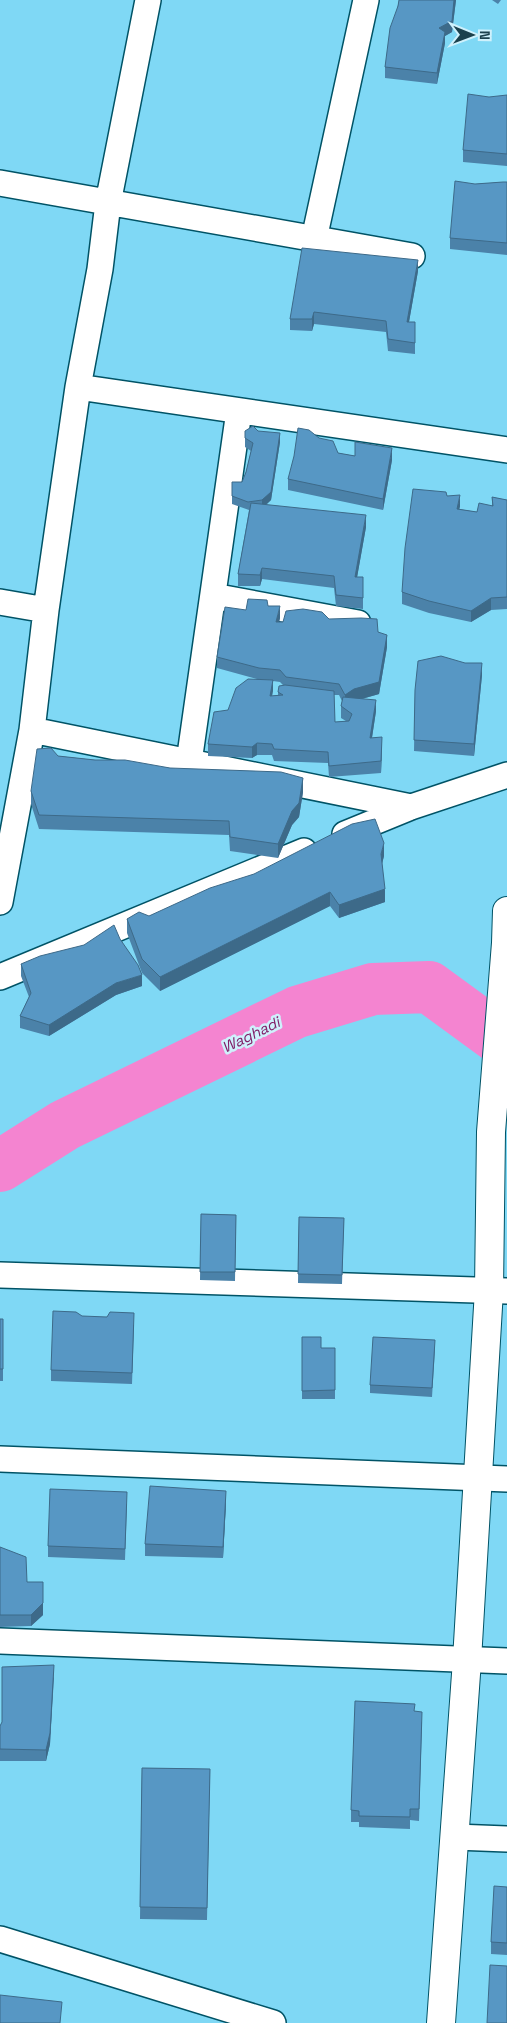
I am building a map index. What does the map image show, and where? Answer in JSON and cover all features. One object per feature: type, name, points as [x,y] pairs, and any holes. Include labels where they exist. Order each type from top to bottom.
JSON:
[{"type":"street","points":[[0,902],[32,730],[46,610],[78,387],[100,269],[108,203],[148,0]]},
{"type":"street","points":[[314,239],[366,0]]},
{"type":"street","points":[[0,183],[412,256]]},
{"type":"street","points":[[78,387],[507,450]]},
{"type":"street","points":[[190,762],[238,411]]},
{"type":"street","points":[[213,596],[358,623]]},
{"type":"street","points":[[0,602],[46,610]]},
{"type":"street","points":[[32,730],[411,807]]},
{"type":"street","points":[[0,977],[411,807],[507,775]]},
{"type":"street","points":[[441,2023],[478,1478],[498,1291],[491,1132],[507,911]]},
{"type":"street","points":[[0,1275],[498,1291]]},
{"type":"street","points":[[0,1459],[507,1479]]},
{"type":"street","points":[[0,1641],[507,1661]]},
{"type":"street","points":[[454,1837],[507,1839]]},
{"type":"street","points":[[0,1939],[273,2023]]},
{"type":"building","points":[[399,0],[454,0],[452,21],[439,28],[445,32],[437,73],[385,67],[390,28]]},
{"type":"building","points":[[468,94],[489,97],[507,95],[507,154],[463,150]]},
{"type":"building","points":[[455,181],[475,184],[507,182],[507,243],[450,238]]},
{"type":"building","points":[[302,248],[418,260],[407,322],[415,322],[415,343],[388,339],[386,321],[314,312],[312,319],[290,319]]},
{"type":"building","points":[[253,426],[258,431],[280,433],[271,492],[262,500],[248,502],[232,496],[232,482],[242,482],[246,472],[253,443],[245,438],[245,431]]},
{"type":"building","points":[[298,428],[309,430],[319,438],[333,441],[338,453],[355,456],[355,442],[392,448],[383,499],[288,479]]},
{"type":"building","points":[[413,489],[446,492],[447,496],[460,495],[457,509],[477,512],[479,503],[493,506],[492,497],[507,500],[507,597],[491,598],[471,611],[429,601],[402,592],[405,548]]},
{"type":"building","points":[[251,503],[366,515],[355,577],[363,577],[363,598],[336,595],[334,576],[262,568],[260,575],[238,574]]},
{"type":"building","points":[[248,599],[267,600],[268,606],[280,606],[276,622],[283,622],[286,611],[303,609],[322,612],[329,619],[377,619],[378,632],[387,635],[379,682],[354,689],[345,695],[339,684],[286,677],[280,670],[259,668],[217,657],[225,607],[246,610]]},
{"type":"building","points":[[441,656],[465,663],[482,663],[474,744],[414,740],[415,690],[418,661]]},
{"type":"building","points":[[248,679],[273,680],[270,696],[283,695],[278,692],[279,686],[285,685],[334,691],[335,722],[349,721],[352,714],[341,706],[343,697],[376,700],[370,738],[382,737],[381,761],[329,766],[328,752],[274,749],[272,744],[257,743],[252,747],[208,744],[214,712],[228,710],[236,688]]},
{"type":"building","points":[[51,748],[58,756],[95,760],[125,760],[170,768],[281,772],[303,778],[299,803],[292,811],[278,844],[230,837],[229,821],[39,815],[31,791],[37,749]]},
{"type":"building","points":[[375,819],[384,843],[381,854],[385,889],[339,905],[330,892],[160,977],[142,959],[127,919],[139,912],[149,916],[210,888],[254,874],[352,824]]},
{"type":"building","points":[[114,925],[120,939],[138,965],[142,975],[116,983],[49,1025],[20,1016],[31,993],[21,964],[40,956],[84,945]]},
{"type":"building","points":[[201,1214],[236,1215],[235,1272],[200,1272]]},
{"type":"building","points":[[299,1217],[344,1218],[342,1275],[298,1274]]},
{"type":"building","points":[[53,1311],[76,1312],[82,1316],[107,1317],[110,1312],[134,1313],[132,1373],[51,1370]]},
{"type":"building","points":[[0,1319],[3,1319],[3,1369],[0,1369]]},
{"type":"building","points":[[302,1337],[321,1337],[321,1348],[335,1348],[335,1390],[302,1391]]},
{"type":"building","points":[[373,1337],[435,1340],[432,1388],[370,1385]]},
{"type":"building","points":[[150,1486],[226,1491],[223,1547],[145,1544]]},
{"type":"building","points":[[50,1489],[127,1492],[125,1549],[48,1546]]},
{"type":"building","points":[[0,1547],[26,1557],[27,1582],[43,1582],[43,1603],[31,1615],[0,1615]]},
{"type":"building","points":[[54,1665],[50,1733],[46,1750],[0,1749],[2,1667]]},
{"type":"building","points":[[355,1701],[415,1704],[414,1711],[422,1712],[419,1809],[410,1809],[410,1817],[359,1816],[359,1811],[351,1810]]},
{"type":"building","points":[[142,1768],[210,1769],[207,1908],[140,1907]]},
{"type":"building","points":[[494,1886],[507,1887],[507,1943],[491,1942]]},
{"type":"building","points":[[490,1965],[507,1966],[507,2023],[487,2023]]},
{"type":"building","points":[[0,1995],[62,2002],[60,2023],[0,2023]]},
{"type":"waterway","name":"Waghadi","points":[[0,1166],[65,1125],[297,1012],[373,989],[429,987],[507,1044]]}]
